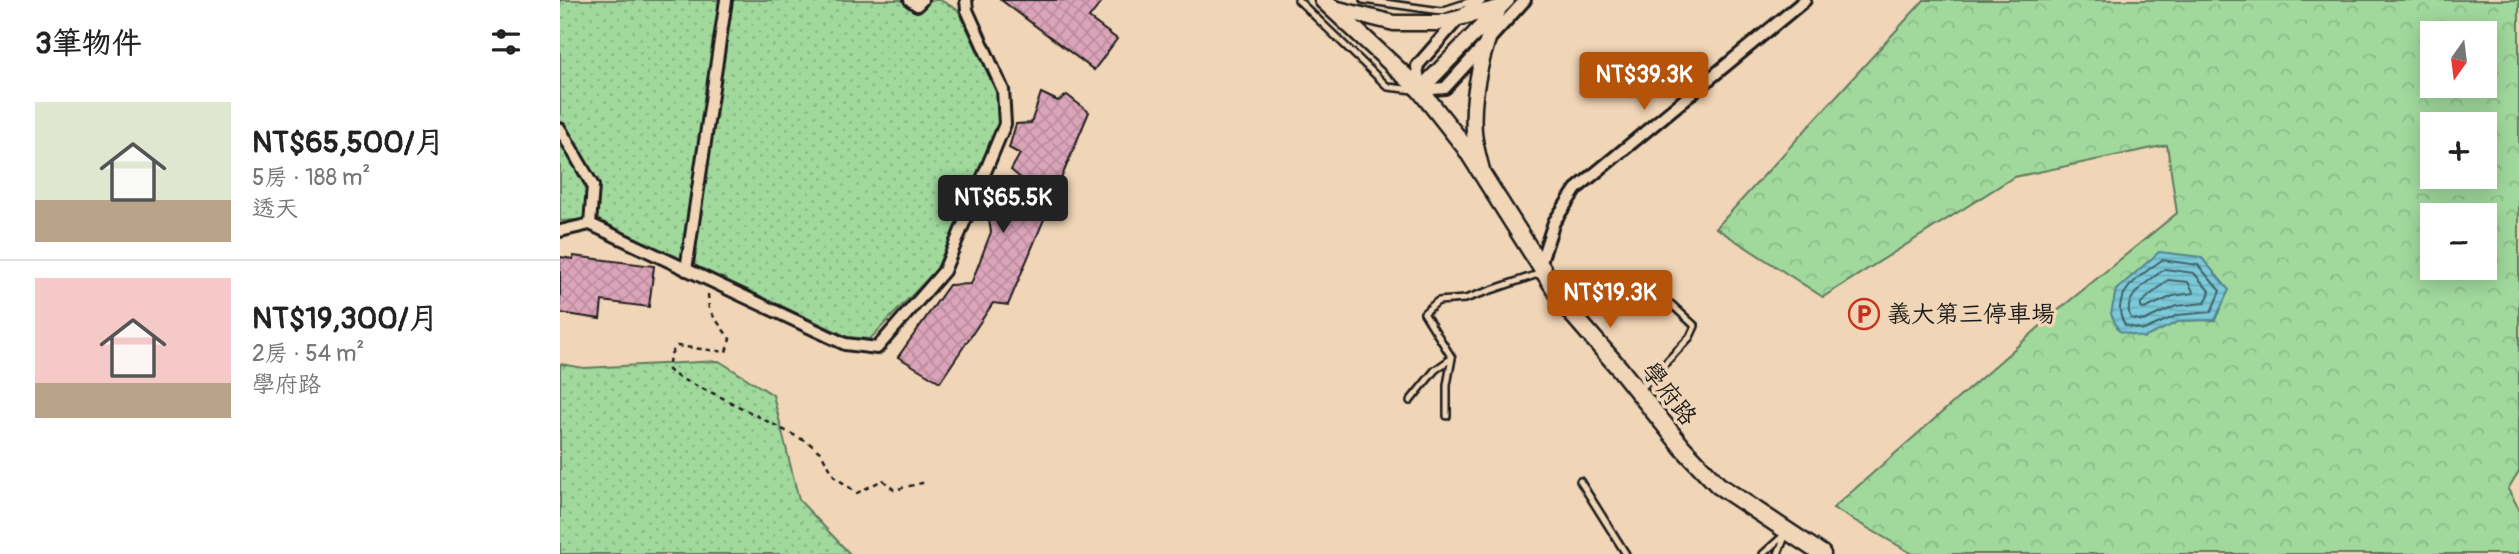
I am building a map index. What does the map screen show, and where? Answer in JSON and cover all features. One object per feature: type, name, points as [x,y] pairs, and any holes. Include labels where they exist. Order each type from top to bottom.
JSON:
[{"type":"main road","name":"學府路","points":[[1328,2],[1420,90],[1465,147],[1567,308],[1639,391],[1682,448],[1718,485],[1822,554]]},
{"type":"street","points":[[686,270],[726,0]]},
{"type":"street","points":[[910,0],[918,5],[922,0]]},
{"type":"street","points":[[560,231],[590,224],[845,344],[877,348],[944,271],[1005,124],[1003,90],[967,10],[966,0]]},
{"type":"street","points":[[1420,90],[1418,66],[1477,0]]},
{"type":"street","points":[[1420,90],[1445,88],[1525,0]]},
{"type":"street","points":[[1542,269],[1553,222],[1576,189],[1805,0]]},
{"type":"street","points":[[1328,2],[1394,23],[1438,23],[1503,4]]},
{"type":"street","points":[[1420,90],[1503,4]]},
{"type":"street","points":[[1483,175],[1474,132],[1477,84],[1486,42],[1503,4]]},
{"type":"street","points":[[560,129],[593,186],[590,224]]},
{"type":"lane","points":[[1298,0],[1388,87],[1420,90]]},
{"type":"lane","points":[[1363,0],[1441,11],[1477,0]]},
{"type":"lane","points":[[1447,416],[1447,385],[1452,358],[1424,313],[1438,301],[1465,299],[1542,269]]},
{"type":"lane","points":[[1639,391],[1690,337],[1695,326],[1671,304]]},
{"type":"lane","points":[[1410,401],[1435,370],[1452,358]]},
{"type":"lane","points":[[1580,481],[1626,554]]},
{"type":"lane","points":[[1763,554],[1787,531]]},
{"type":"lane","points":[[1778,554],[1787,531]]},
{"type":"path","points":[[708,280],[709,310],[730,339],[726,352],[677,346],[670,355],[668,370],[809,443],[821,453],[835,477],[857,492],[883,480],[894,490],[926,482]]},
{"type":"green space","points":[[560,0],[940,0],[958,10],[997,92],[1000,124],[936,270],[870,339],[848,337],[596,219],[560,221]]},
{"type":"green space","points":[[1924,0],[2519,0],[2519,471],[2508,489],[2519,509],[2519,554],[1913,554],[1833,508],[2062,307],[2177,213],[2167,145],[2014,177],[1823,297],[1716,228]]},
{"type":"green space","points":[[719,361],[773,395],[799,500],[850,554],[560,554],[560,364],[584,368]]},
{"type":"water","points":[[2159,252],[2201,257],[2229,290],[2215,320],[2180,321],[2144,338],[2119,331],[2111,314],[2116,290]]},
{"type":"building","points":[[1001,0],[1103,0],[1089,18],[1117,39],[1094,70]]},
{"type":"building","points":[[1041,93],[1058,101],[1067,95],[1089,112],[1008,305],[993,303],[940,382],[898,357],[949,285],[971,284],[991,232],[987,208],[992,189],[1023,180],[1011,170],[1020,154],[1009,148],[1016,124],[1031,123]]},
{"type":"building","points":[[573,256],[654,266],[649,307],[602,301],[600,319],[560,313],[560,257],[573,259]]},
{"type":"place","name":"義大第三停車場","points":[[1864,314]]}]
